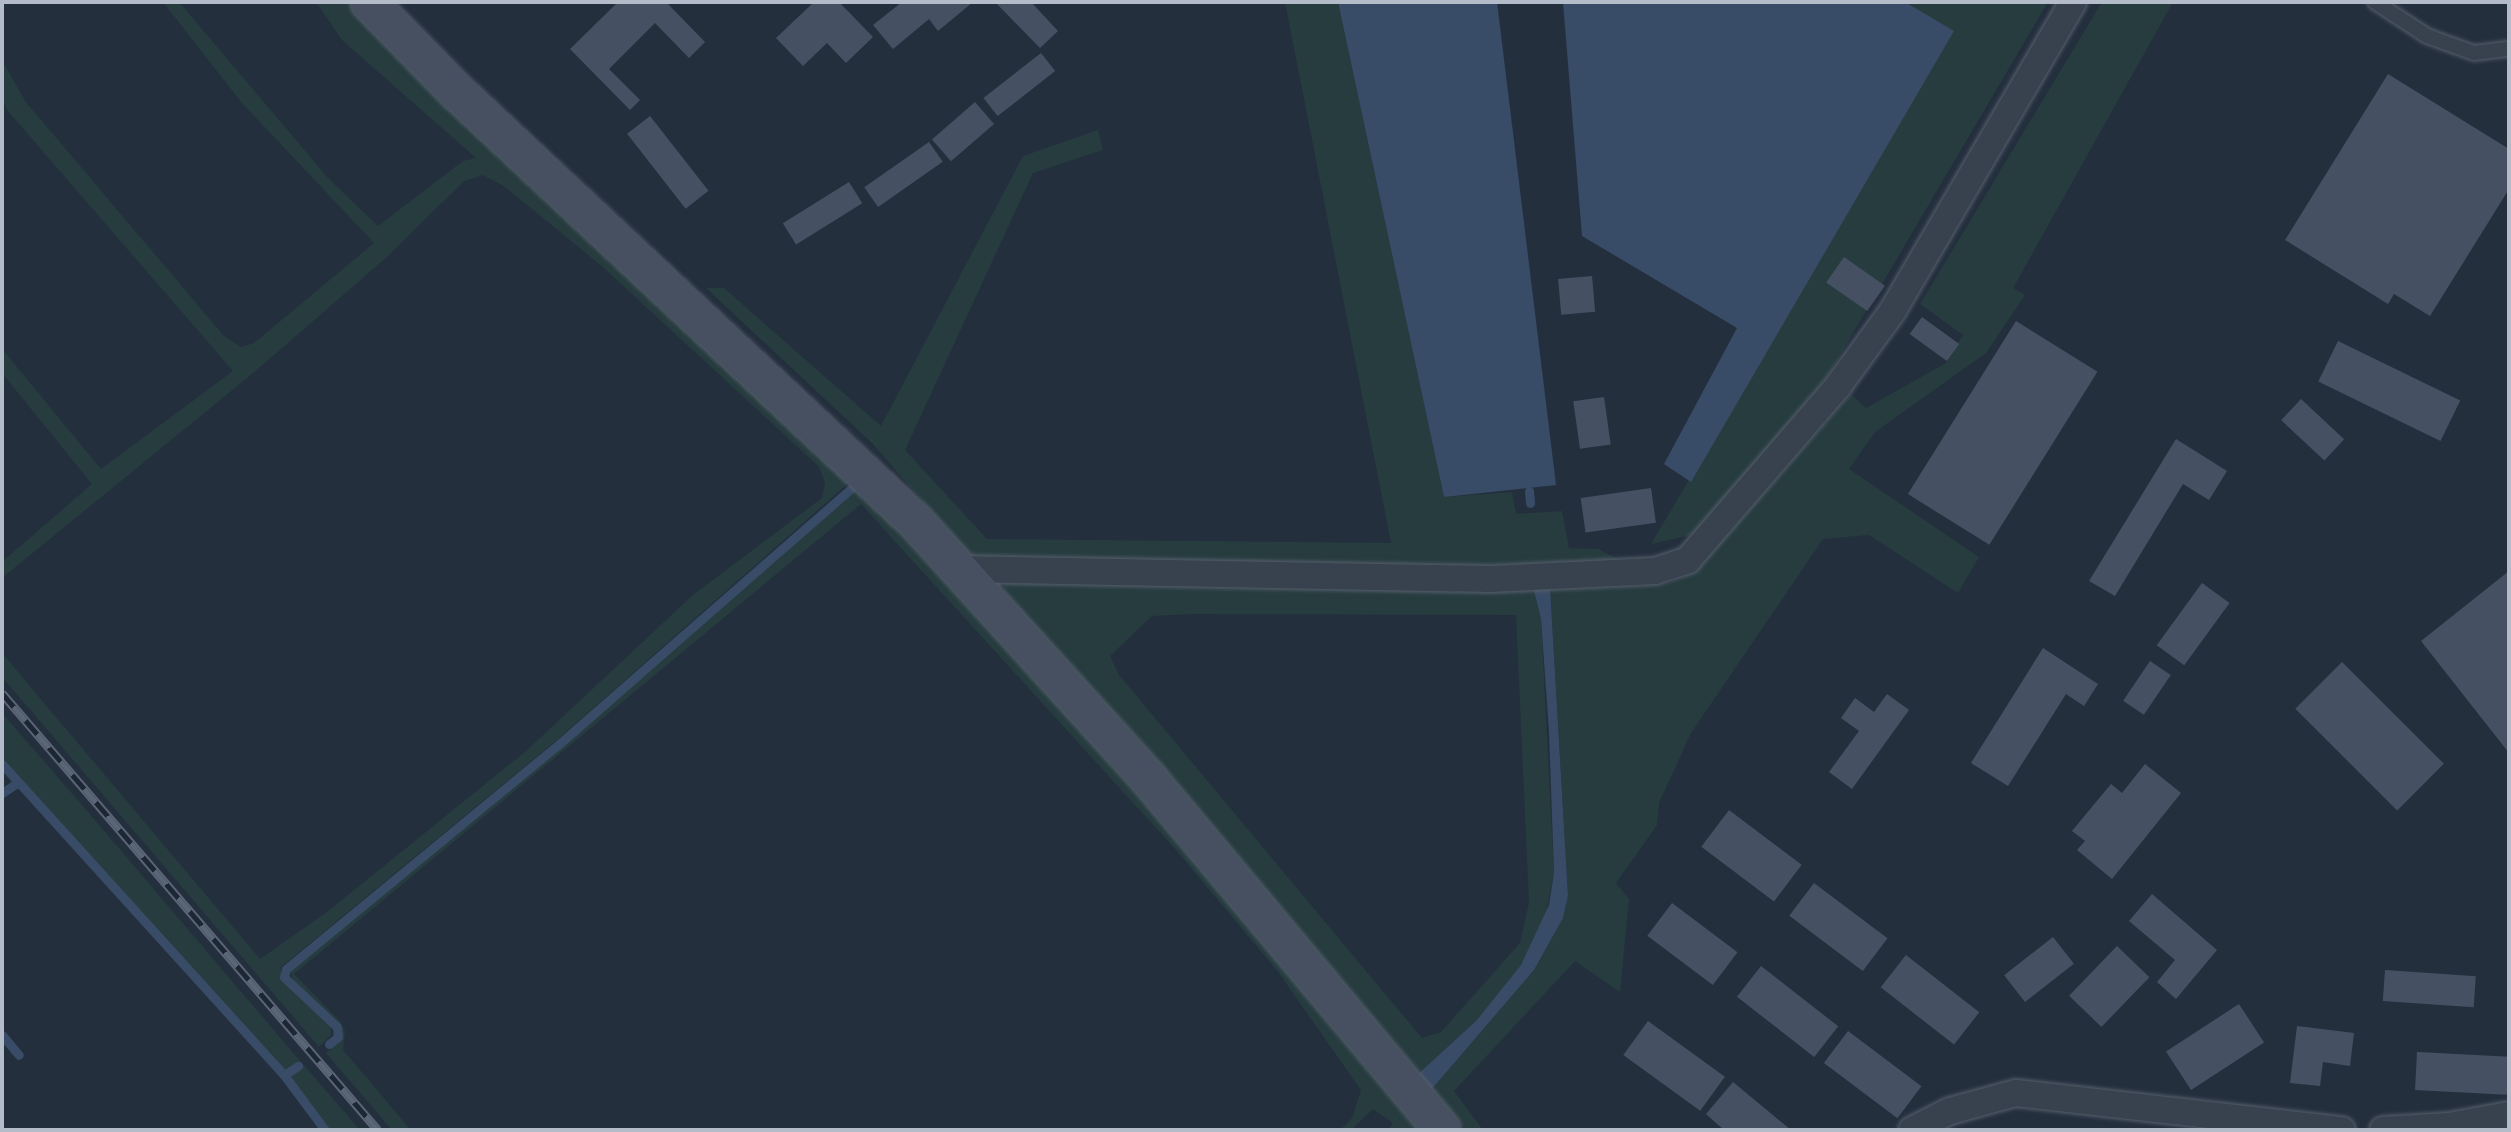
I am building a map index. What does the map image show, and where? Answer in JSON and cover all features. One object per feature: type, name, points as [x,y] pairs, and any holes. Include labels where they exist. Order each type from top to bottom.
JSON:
[{"type":"main road","points":[[369,2],[455,90],[916,522],[1149,779],[1442,1130]]},
{"type":"street","points":[[959,569],[1491,579],[1655,571],[1688,560],[1838,386],[1892,312],[2073,2]]},
{"type":"street","points":[[1912,1130],[1950,1111],[2016,1093],[2342,1130]]},
{"type":"street","points":[[2383,1130],[2449,1126],[2509,1115]]},
{"type":"lane","points":[[2375,2],[2439,41],[2474,53],[2509,49]]},
{"type":"green space","points":[[163,2],[179,2],[329,179],[378,226],[463,161],[476,158],[342,40],[316,2],[356,2],[853,479],[558,739],[281,967],[281,980],[331,1027],[331,1035],[319,1047],[2,677],[2,653],[260,959],[327,912],[525,752],[693,595],[822,498],[825,483],[819,467],[604,268],[504,186],[483,175],[464,181],[387,257],[252,374],[2,578],[2,562],[92,484],[2,373],[2,349],[101,469],[233,371],[7,110],[2,98],[2,60],[25,101],[224,336],[241,347],[254,343],[374,243],[241,102]]},
{"type":"green space","points":[[1285,2],[1338,2],[1444,497],[1512,492],[1516,514],[1562,511],[1569,548],[1598,549],[1634,567],[984,561],[966,552],[872,443],[706,288],[724,288],[881,426],[1023,156],[1098,130],[1103,150],[1033,173],[905,450],[987,539],[1391,543]]},
{"type":"green space","points":[[1905,2],[2048,2],[1829,374],[1724,504],[1692,535],[1651,544],[1953,32]]},
{"type":"green space","points":[[2102,2],[2173,2],[2013,288],[2025,295],[1986,353],[1875,432],[1849,469],[1979,557],[1958,593],[1869,535],[1823,539],[1691,733],[1659,803],[1657,825],[1616,883],[1629,899],[1620,992],[1575,961],[1454,1091],[1483,1130],[1466,1130],[1431,1090],[1534,970],[1563,918],[1568,896],[1550,587],[1641,586],[1669,583],[1693,573],[1851,394],[1866,408],[1946,363],[1963,335],[1920,304]]},
{"type":"green space","points":[[860,487],[1099,743],[1422,1130],[1388,1130],[1393,1123],[1373,1109],[1351,1130],[1340,1130],[1352,1118],[1361,1090],[1278,972],[1175,849],[861,504],[294,974],[340,1021],[345,1031],[343,1050],[411,1130],[392,1130],[326,1053],[341,1039],[341,1027],[293,981],[290,969],[573,738]]},
{"type":"green space","points":[[1005,580],[1533,587],[1541,619],[1554,873],[1544,923],[1521,965],[1476,1021],[1418,1074],[1004,591]],"holes":[[[1516,615],[1529,903],[1520,943],[1441,1032],[1422,1038],[1119,675],[1110,656],[1152,616]]]},
{"type":"green space","points":[[2,713],[301,1062],[284,1073],[18,781],[2,760]]},
{"type":"green space","points":[[303,1064],[360,1130],[328,1130],[305,1104],[286,1075]]},
{"type":"water","points":[[1338,2],[1497,2],[1556,485],[1444,497]]},
{"type":"water","points":[[1563,2],[1905,2],[1954,31],[1691,482],[1664,464],[1737,328],[1582,236]]},
{"type":"water","points":[[1533,587],[1550,587],[1568,896],[1563,918],[1534,970],[1431,1090],[1418,1074],[1476,1021],[1521,965],[1549,905],[1554,873],[1549,731],[1541,619]]},
{"type":"building","points":[[618,2],[666,2],[705,42],[689,58],[655,23],[609,69],[640,100],[630,110],[570,49]]},
{"type":"building","points":[[814,2],[839,2],[873,37],[846,63],[827,43],[803,66],[776,38]]},
{"type":"building","points":[[902,2],[973,2],[938,31],[929,19],[893,49],[873,25]]},
{"type":"building","points":[[995,2],[1031,2],[1058,31],[1040,48]]},
{"type":"building","points":[[1041,53],[1055,71],[998,116],[983,98]]},
{"type":"building","points":[[2388,74],[2509,149],[2509,189],[2430,316],[2394,294],[2388,304],[2285,240]]},
{"type":"building","points":[[975,102],[994,124],[951,161],[932,139]]},
{"type":"building","points":[[650,116],[708,191],[686,209],[627,134]]},
{"type":"building","points":[[929,142],[943,162],[878,207],[864,187]]},
{"type":"building","points":[[849,182],[862,203],[796,245],[783,223]]},
{"type":"building","points":[[1844,257],[1885,286],[1867,311],[1826,282]]},
{"type":"building","points":[[1592,276],[1595,312],[1561,315],[1558,279]]},
{"type":"building","points":[[1922,317],[1959,344],[1947,361],[1910,334]]},
{"type":"building","points":[[2016,321],[2097,372],[1989,545],[1908,494]]},
{"type":"building","points":[[2338,341],[2460,401],[2441,441],[2318,381]]},
{"type":"building","points":[[1604,397],[1611,445],[1580,449],[1573,401]]},
{"type":"building","points":[[2301,399],[2344,439],[2324,460],[2281,420]]},
{"type":"building","points":[[2176,439],[2227,471],[2209,500],[2183,484],[2115,596],[2089,581]]},
{"type":"building","points":[[1651,488],[1656,523],[1586,533],[1581,498]]},
{"type":"building","points":[[2509,571],[2509,753],[2421,641]]},
{"type":"building","points":[[2202,583],[2230,603],[2184,665],[2157,645]]},
{"type":"building","points":[[2043,648],[2098,684],[2084,706],[2066,694],[2008,786],[1971,763]]},
{"type":"building","points":[[2150,661],[2171,675],[2144,715],[2123,701]]},
{"type":"building","points":[[2342,662],[2444,764],[2397,810],[2295,709]]},
{"type":"building","points":[[1887,694],[1909,710],[1852,789],[1829,772],[1859,731],[1841,718],[1855,698],[1874,712]]},
{"type":"building","points":[[2145,764],[2181,793],[2112,879],[2077,850],[2085,841],[2072,831],[2111,784],[2122,793]]},
{"type":"building","points":[[1729,810],[1802,865],[1774,902],[1701,847]]},
{"type":"building","points":[[1814,883],[1887,938],[1863,971],[1789,916]]},
{"type":"building","points":[[2152,894],[2217,950],[2176,999],[2157,982],[2175,960],[2129,921]]},
{"type":"building","points":[[1672,903],[1737,952],[1713,985],[1647,936]]},
{"type":"building","points":[[2053,937],[2074,964],[2025,1002],[2004,975]]},
{"type":"building","points":[[2117,946],[2149,977],[2101,1027],[2069,996]]},
{"type":"building","points":[[1906,955],[1979,1012],[1954,1045],[1881,987]]},
{"type":"building","points":[[1761,966],[1838,1026],[1814,1057],[1737,997]]},
{"type":"building","points":[[2385,970],[2476,976],[2474,1007],[2383,1001]]},
{"type":"building","points":[[2239,1004],[2264,1043],[2191,1090],[2166,1051]]},
{"type":"building","points":[[1648,1021],[1725,1077],[1700,1111],[1623,1055]]},
{"type":"building","points":[[2297,1026],[2354,1033],[2350,1066],[2323,1062],[2320,1086],[2290,1083]]},
{"type":"building","points":[[1848,1031],[1921,1086],[1897,1118],[1824,1063]]},
{"type":"building","points":[[2417,1052],[2509,1057],[2507,1095],[2415,1090]]},
{"type":"building","points":[[1733,1082],[1791,1130],[1724,1130],[1706,1114]]},
{"type":"waterway","points":[[329,1044],[338,1037],[337,1027],[284,977],[286,969],[558,745],[853,487]]},
{"type":"waterway","points":[[1529,491],[1530,503]]},
{"type":"waterway","points":[[2,764],[284,1075],[325,1130]]},
{"type":"waterway","points":[[2,793],[17,783]]},
{"type":"waterway","points":[[2,1035],[19,1055]]},
{"type":"waterway","points":[[284,1075],[298,1066]]},
{"type":"railway","points":[[2,693],[378,1130]]}]
